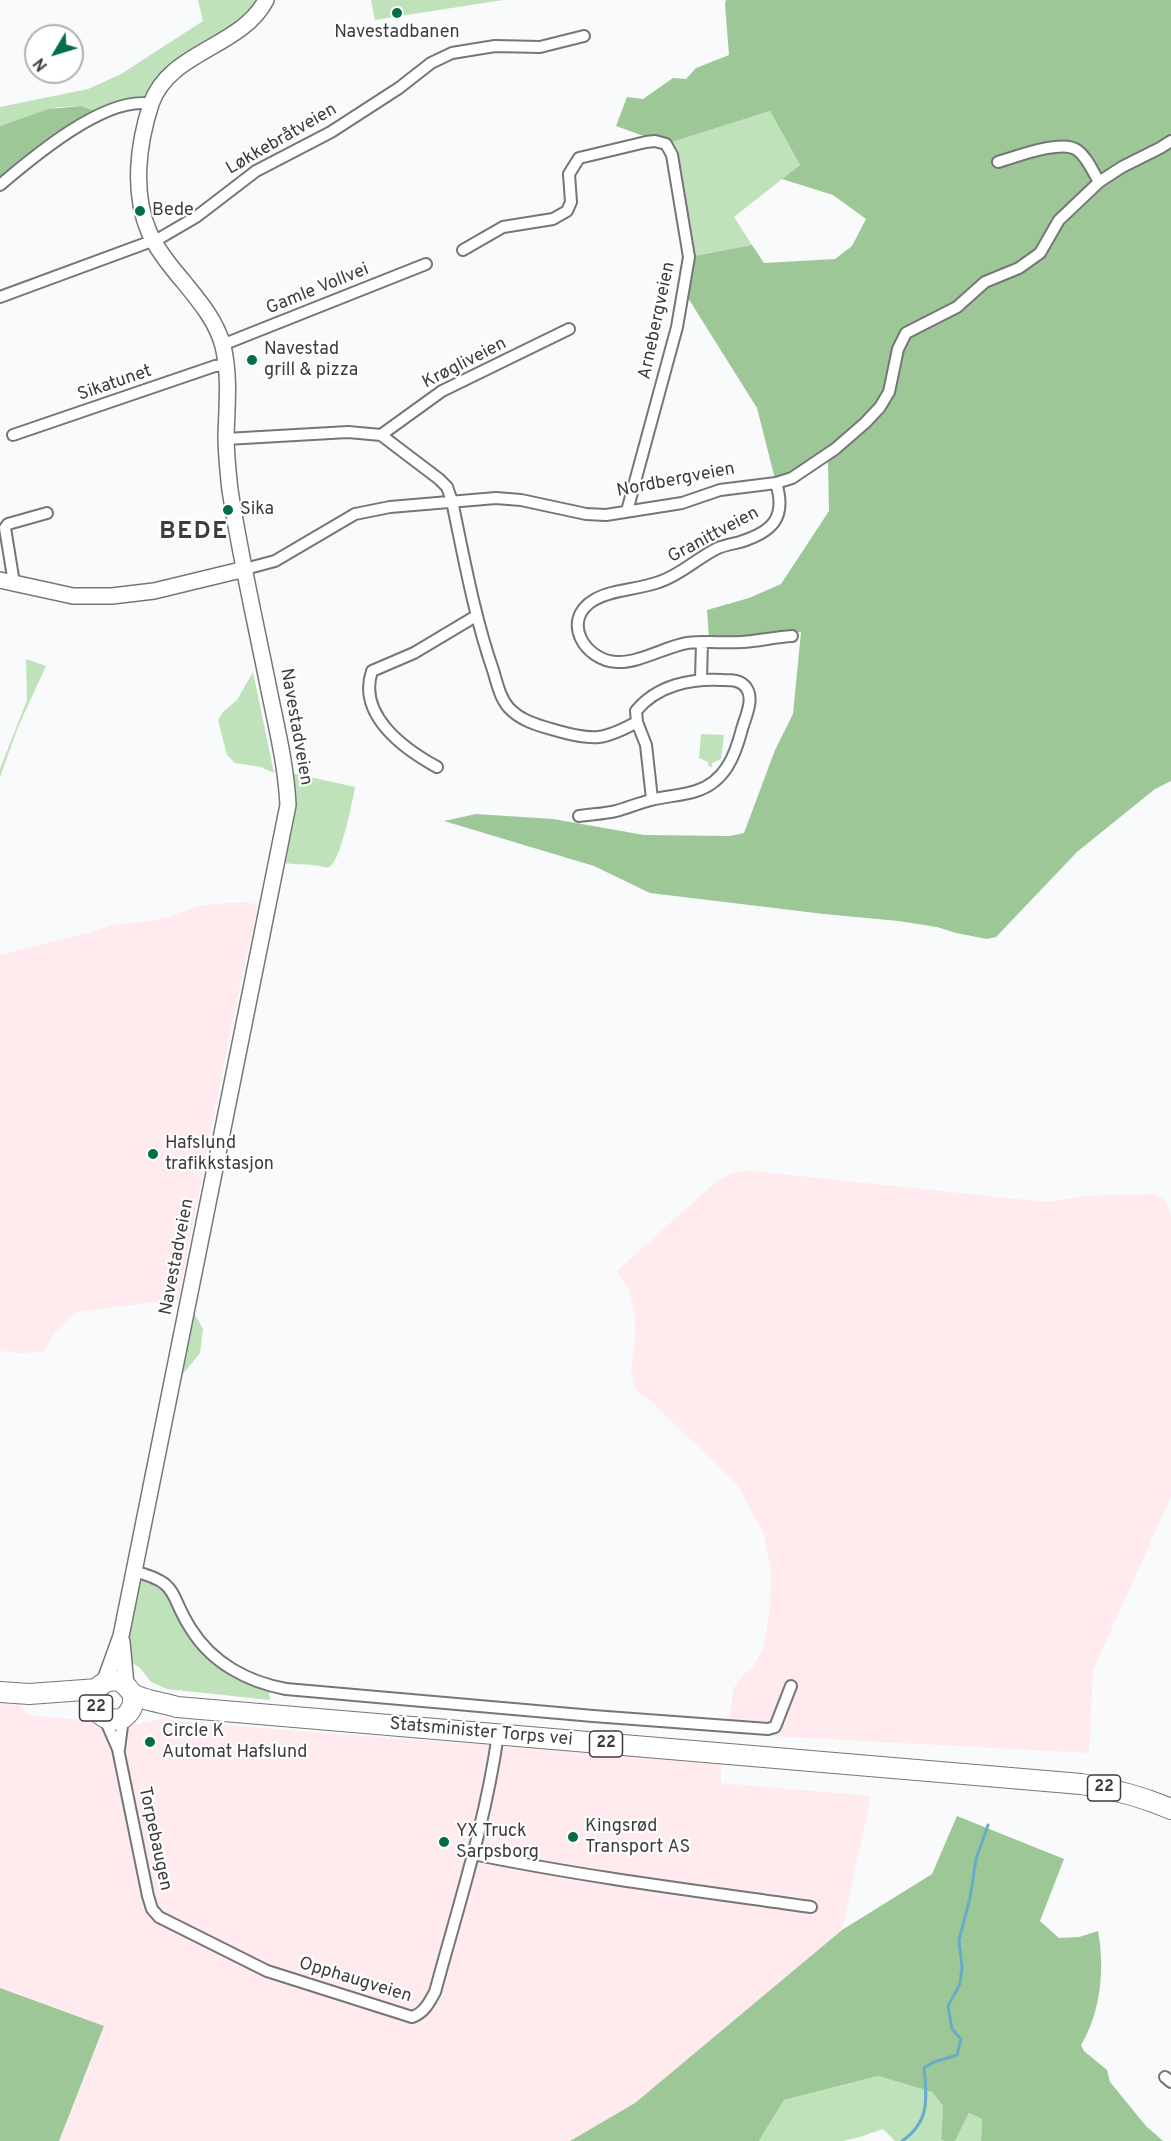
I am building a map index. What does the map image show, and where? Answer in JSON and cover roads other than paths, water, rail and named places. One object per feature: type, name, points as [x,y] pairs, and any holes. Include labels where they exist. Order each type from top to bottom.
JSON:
[{"type":"highway","name":"22","points":[[0,1692],[29,1694],[101,1686],[115,1681],[129,1689],[133,1703],[126,1716],[115,1720],[29,1694]]},
{"type":"highway","name":"22","points":[[100,1714],[94,1700],[101,1686]]},
{"type":"highway","name":"Statsminister Torps vei","points":[[129,1689],[140,1697],[177,1707],[1035,1780],[1112,1789],[1145,1798],[1171,1809]]},
{"type":"highway","name":"Statsminister Torps vei","points":[[126,1716],[177,1707]]},
{"type":"street","name":"Navestadveien","points":[[101,1686],[121,1636],[288,805],[287,772],[230,489],[226,439],[227,364],[212,320],[153,240],[144,214],[140,189],[140,149],[151,104],[161,85],[170,75],[253,19],[266,0]]},
{"type":"street","name":"Løkkebråtveien","points":[[0,297],[153,240],[196,217],[256,171],[331,132],[399,88],[431,63],[452,53],[495,46],[540,47],[584,36]]},
{"type":"street","points":[[0,185],[54,141],[74,128],[128,104],[139,102],[151,104]]},
{"type":"street","name":"Arnebergveien","points":[[463,250],[503,227],[553,219],[567,211],[571,202],[569,174],[579,158],[646,142],[655,141],[666,144],[672,155],[689,257],[677,327],[627,511]]},
{"type":"street","name":"Nordbergveien","points":[[7,582],[73,596],[112,596],[154,591],[275,561],[355,514],[390,507],[496,498],[521,500],[586,514],[606,515],[682,503],[720,490],[777,483],[801,472],[835,449],[866,423],[889,392],[898,349],[906,333],[957,307],[985,282],[1019,268],[1040,253],[1059,220],[1099,182],[1171,141]]},
{"type":"street","points":[[998,162],[1048,148],[1067,147],[1077,150],[1099,182]]},
{"type":"street","name":"Gamle Vollvei","points":[[222,345],[426,264]]},
{"type":"street","name":"Krøgliveien","points":[[381,435],[442,391],[569,329]]},
{"type":"street","name":"Sikatunet","points":[[13,435],[215,366],[227,364]]},
{"type":"street","points":[[226,439],[348,432],[381,435],[447,487],[452,501],[476,616],[507,706],[530,723],[585,738],[597,738],[623,730],[637,722]]},
{"type":"street","name":"Granittveien","points":[[777,483],[781,497],[781,509],[777,519],[768,529],[720,547],[661,582],[602,596],[591,602],[582,610],[578,624],[578,636],[584,646],[606,661],[619,662],[685,644],[743,642],[792,636]]},
{"type":"street","points":[[7,582],[4,528],[8,524],[48,513]]},
{"type":"street","points":[[438,767],[417,756],[388,730],[374,710],[369,698],[369,680],[372,671],[414,652],[476,616]]},
{"type":"street","points":[[701,679],[702,642]]},
{"type":"street","points":[[579,816],[615,811],[652,800],[695,792],[710,786],[730,764],[737,748],[750,699],[749,690],[743,683],[688,680],[656,693],[644,701],[636,711],[637,722],[646,745],[652,800]]},
{"type":"street","points":[[133,1571],[163,1581],[172,1590],[192,1631],[211,1653],[228,1667],[251,1680],[268,1686],[593,1716],[768,1729],[775,1727],[779,1721],[791,1686]]},
{"type":"street","name":"Navestadveien","points":[[121,1636],[129,1689]]},
{"type":"street","points":[[100,1714],[118,1749]]},
{"type":"street","points":[[118,1749],[126,1716]]},
{"type":"street","name":"Opphaugveien","points":[[159,1917],[267,1971],[412,2017],[419,2015],[435,1992],[473,1854],[494,1764],[498,1734]]},
{"type":"street","name":"Torpebaugen","points":[[118,1749],[148,1896],[152,1909],[159,1917]]},
{"type":"street","points":[[473,1854],[664,1888],[811,1907]]},
{"type":"waterway","points":[[902,2141],[918,2126],[925,2109],[924,2068],[934,2062],[957,2055],[961,2039],[952,2029],[948,2006],[960,1984],[962,1967],[959,1940],[970,1898],[976,1859],[988,1825]]},
{"type":"place","name":"Navestadbanen","points":[[397,13]]},
{"type":"place","name":"Bede","points":[[140,211]]},
{"type":"place","name":"Navestad grill & pizza","points":[[252,360]]},
{"type":"place","name":"Sika","points":[[228,510]]},
{"type":"place","name":"Hafslund trafikkstasjon","points":[[153,1154]]},
{"type":"place","name":"Circle K Automat Hafslund","points":[[150,1742]]},
{"type":"place","name":"Kingsrød Transport AS","points":[[573,1837]]},
{"type":"place","name":"YX Truck Sarpsborg","points":[[444,1842]]},
{"type":"district","name":"BEDE","points":[[194,533]]}]
